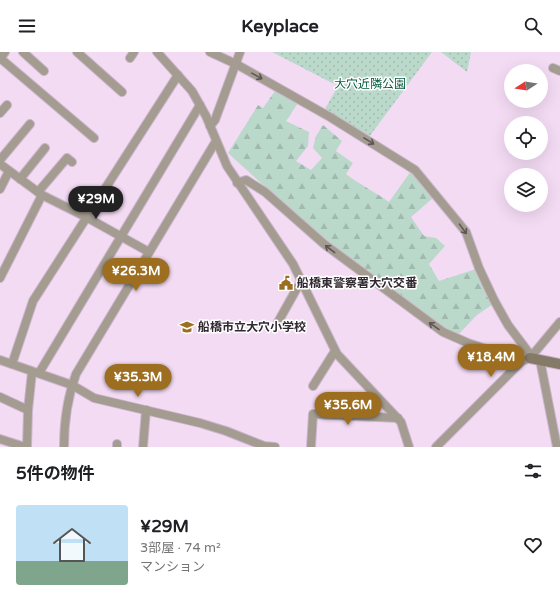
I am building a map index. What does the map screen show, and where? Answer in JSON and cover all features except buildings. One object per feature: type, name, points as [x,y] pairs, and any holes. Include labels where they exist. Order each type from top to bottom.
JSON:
[{"type":"street","points":[[5,52],[0,58],[94,138]]},
{"type":"street","points":[[23,52],[44,72]]},
{"type":"street","points":[[77,52],[122,92]]},
{"type":"street","points":[[156,52],[192,91],[210,126],[227,166],[237,183],[293,264],[335,351],[398,418],[404,430],[409,447]]},
{"type":"street","points":[[210,52],[236,64],[330,117],[415,170],[466,232],[479,268],[494,300],[508,325],[529,353],[557,447]]},
{"type":"street","points":[[210,126],[215,120],[239,53]]},
{"type":"street","points":[[12,364],[33,301],[178,75]]},
{"type":"street","points":[[0,113],[7,105]]},
{"type":"street","points":[[0,439],[26,447],[28,410],[36,372],[200,105]]},
{"type":"street","points":[[0,160],[30,124]]},
{"type":"street","points":[[64,447],[64,433],[72,385],[85,358],[216,141]]},
{"type":"street","points":[[20,179],[45,148]]},
{"type":"street","points":[[0,278],[3,266],[40,194],[67,158],[72,162]]},
{"type":"street","points":[[0,164],[40,194],[86,217],[149,252]]},
{"type":"street","points":[[0,189],[9,171]]},
{"type":"street","points":[[237,183],[246,180],[266,192],[324,244],[443,332],[468,343],[531,360],[560,364]]},
{"type":"street","points":[[278,322],[301,281]]},
{"type":"street","points":[[436,447],[531,360],[560,322]]},
{"type":"street","points":[[313,386],[335,351]]},
{"type":"street","points":[[0,360],[72,385],[94,398],[213,427],[254,445],[275,447]]},
{"type":"street","points":[[0,397],[28,410]]},
{"type":"street","points":[[143,447],[146,410]]},
{"type":"street","points":[[311,447],[313,414],[398,418]]},
{"type":"green space","name":"大穴近隣公園","points":[[272,52],[432,52],[369,137],[325,109],[338,86]]},
{"type":"green space","points":[[441,52],[471,52],[467,72]]},
{"type":"green space","points":[[275,91],[298,103],[286,121],[309,132],[308,146],[296,161],[311,170],[322,158],[313,148],[316,136],[323,125],[342,141],[336,151],[353,163],[346,174],[356,181],[389,202],[411,171],[433,198],[411,217],[424,236],[436,238],[445,246],[429,264],[439,281],[476,269],[493,304],[477,315],[458,335],[443,327],[327,243],[228,153],[258,105],[263,108]]},
{"type":"place","name":"船橋東警察署大穴交番","points":[[286,283]]},
{"type":"place","name":"船橋市立大穴小学校","points":[[187,327]]}]
